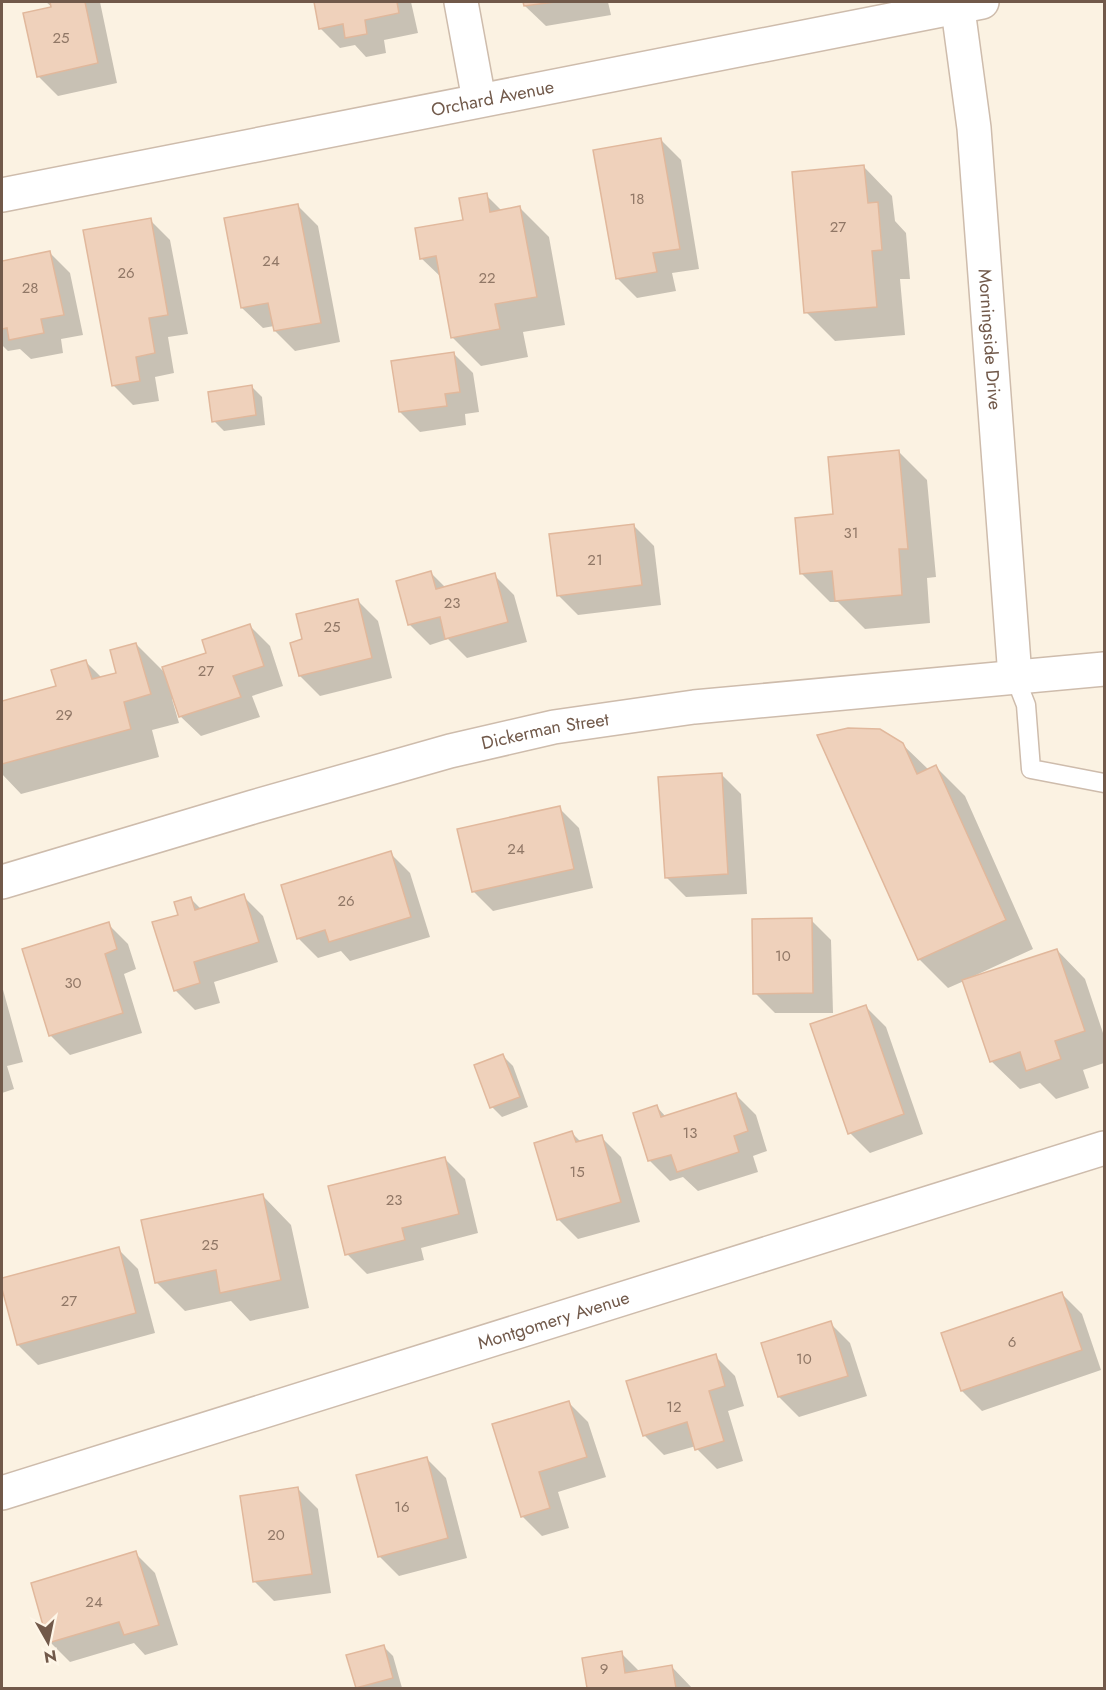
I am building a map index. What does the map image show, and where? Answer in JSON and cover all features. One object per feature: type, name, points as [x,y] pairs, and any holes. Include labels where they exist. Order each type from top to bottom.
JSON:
[{"type":"street","points":[[461,2],[479,100]]},
{"type":"street","name":"Orchard Avenue","points":[[2,195],[966,3]]},
{"type":"street","name":"Morningside Drive","points":[[966,3],[1015,677]]},
{"type":"street","name":"Dickerman Street","points":[[2,882],[450,751],[554,728],[694,707],[1104,669]]},
{"type":"street","name":"Montgomery Avenue","points":[[2,1492],[1104,1148]]},
{"type":"lane","points":[[1015,677],[1026,705],[1031,769],[1104,783]]},
{"type":"building","points":[[50,2],[85,2],[98,63],[37,77],[23,13],[51,7]]},
{"type":"building","points":[[314,2],[397,2],[399,13],[365,20],[367,34],[345,38],[343,24],[319,29]]},
{"type":"building","points":[[523,2],[555,2],[524,6]]},
{"type":"building","points":[[661,138],[680,249],[653,253],[657,272],[616,279],[593,150]]},
{"type":"building","points":[[864,165],[868,203],[878,202],[882,250],[872,251],[877,307],[804,313],[792,172]]},
{"type":"building","points":[[487,193],[490,212],[520,206],[537,297],[495,304],[500,329],[451,338],[436,256],[420,259],[415,228],[463,220],[459,198]]},
{"type":"building","points":[[298,204],[321,323],[274,331],[268,303],[241,308],[224,218]]},
{"type":"building","points":[[151,218],[168,315],[149,318],[155,353],[136,357],[140,381],[112,386],[83,230]]},
{"type":"building","points":[[50,251],[64,315],[41,319],[44,333],[9,340],[7,328],[2,329],[2,261]]},
{"type":"building","points":[[454,352],[460,392],[445,394],[447,406],[399,412],[391,361]]},
{"type":"building","points":[[252,385],[256,415],[212,422],[208,392]]},
{"type":"building","points":[[899,450],[908,549],[899,549],[902,595],[835,601],[832,571],[800,574],[795,518],[833,514],[828,457]]},
{"type":"building","points":[[634,524],[642,585],[557,596],[549,534]]},
{"type":"building","points":[[431,571],[436,589],[495,573],[508,622],[445,639],[440,617],[408,625],[396,581]]},
{"type":"building","points":[[358,599],[372,658],[299,676],[290,643],[302,639],[296,614]]},
{"type":"building","points":[[250,624],[264,666],[233,676],[241,697],[179,717],[162,667],[206,653],[202,640]]},
{"type":"building","points":[[136,643],[151,694],[124,702],[131,729],[2,764],[2,701],[56,686],[51,670],[86,660],[92,679],[116,673],[110,650]]},
{"type":"building","points":[[848,728],[880,729],[903,743],[917,774],[936,765],[1006,920],[918,960],[817,735]]},
{"type":"building","points":[[722,773],[728,874],[665,878],[658,777]]},
{"type":"building","points":[[560,806],[574,869],[472,892],[457,829]]},
{"type":"building","points":[[391,851],[411,917],[329,942],[325,930],[297,939],[281,885]]},
{"type":"building","points":[[244,894],[259,942],[194,962],[200,983],[174,991],[152,922],[178,915],[174,902],[191,897],[195,910]]},
{"type":"building","points":[[812,918],[813,993],[753,994],[752,919]]},
{"type":"building","points":[[109,922],[117,949],[105,954],[123,1013],[49,1036],[22,949]]},
{"type":"building","points":[[1057,949],[1085,1031],[1055,1041],[1061,1059],[1026,1071],[1020,1052],[990,1062],[962,980]]},
{"type":"building","points":[[866,1005],[904,1114],[848,1134],[810,1024]]},
{"type":"building","points":[[503,1054],[520,1097],[490,1108],[474,1065]]},
{"type":"building","points":[[736,1093],[748,1131],[734,1136],[739,1152],[677,1172],[671,1155],[648,1161],[633,1113],[657,1105],[661,1117]]},
{"type":"building","points":[[572,1131],[576,1142],[602,1135],[621,1202],[557,1220],[534,1143]]},
{"type":"building","points":[[445,1157],[459,1214],[402,1228],[405,1240],[345,1255],[328,1186]]},
{"type":"building","points":[[263,1194],[281,1280],[220,1293],[216,1270],[155,1283],[141,1220]]},
{"type":"building","points":[[119,1247],[136,1313],[17,1345],[2,1289],[2,1278]]},
{"type":"building","points":[[1062,1292],[1082,1350],[961,1391],[941,1333]]},
{"type":"building","points":[[831,1321],[848,1376],[778,1397],[761,1343]]},
{"type":"building","points":[[716,1354],[725,1386],[709,1391],[724,1441],[695,1450],[687,1422],[643,1436],[626,1381]]},
{"type":"building","points":[[569,1401],[587,1457],[539,1472],[550,1508],[521,1517],[492,1424]]},
{"type":"building","points":[[427,1457],[448,1538],[378,1557],[356,1475]]},
{"type":"building","points":[[298,1487],[312,1574],[253,1582],[240,1496]]},
{"type":"building","points":[[136,1551],[159,1625],[124,1635],[119,1622],[48,1643],[31,1583]]},
{"type":"building","points":[[384,1645],[393,1678],[356,1688],[346,1655]]},
{"type":"building","points":[[622,1651],[625,1673],[672,1665],[676,1688],[587,1688],[582,1658]]}]
